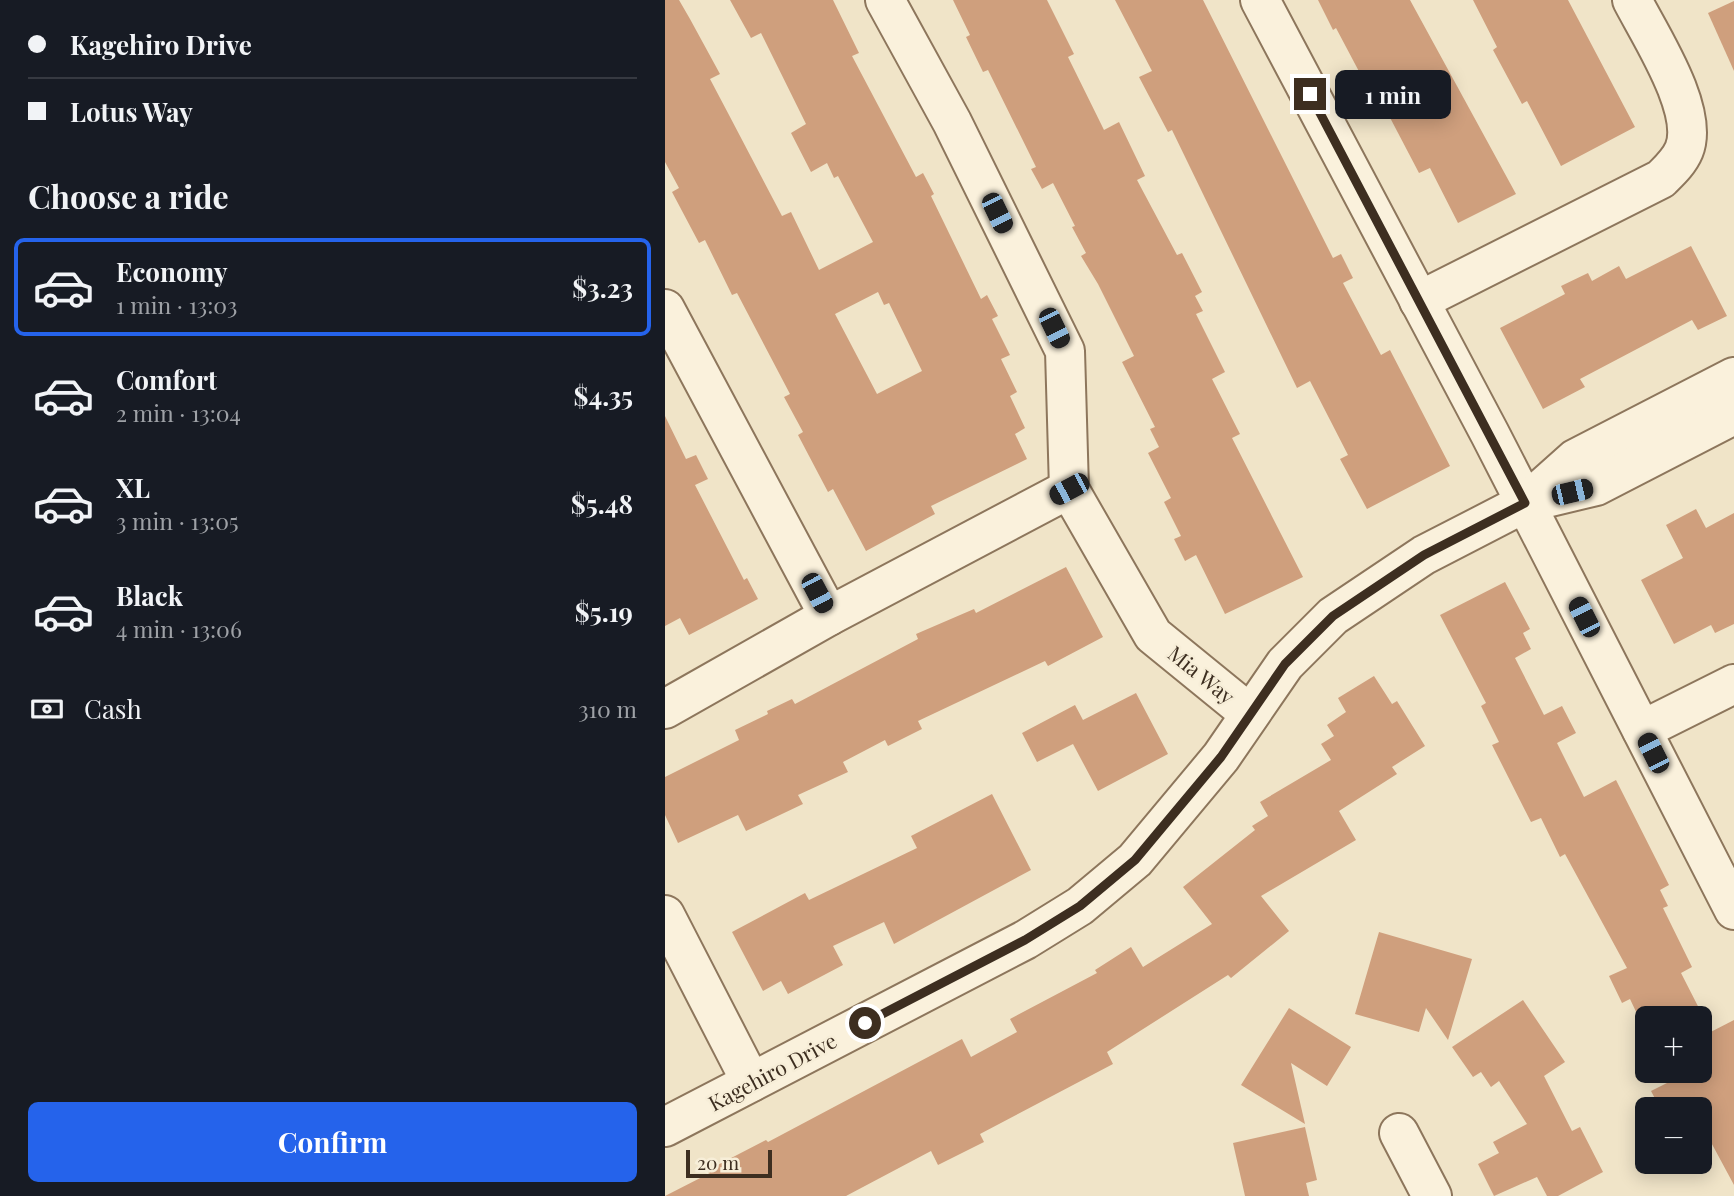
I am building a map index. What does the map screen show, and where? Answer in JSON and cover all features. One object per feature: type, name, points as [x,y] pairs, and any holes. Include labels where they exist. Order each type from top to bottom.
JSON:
[{"type":"street","points":[[665,709],[829,616],[1069,489],[1065,351],[952,122],[885,0]]},
{"type":"street","points":[[1260,0],[1525,503],[1734,910]]},
{"type":"street","points":[[1419,300],[1661,179],[1677,163],[1685,149],[1684,110],[1671,77],[1632,0]]},
{"type":"street","points":[[665,309],[829,616]]},
{"type":"street","points":[[1525,503],[1575,459],[1734,377]]},
{"type":"street","points":[[1525,503],[1596,486],[1734,415]]},
{"type":"street","name":"Mia Way","points":[[1069,489],[1153,635],[1250,714]]},
{"type":"street","name":"Kagehiro Drive","points":[[665,1127],[1025,940],[1080,906],[1135,860],[1221,757],[1285,664],[1333,616],[1424,555],[1525,503]]},
{"type":"street","points":[[1642,730],[1734,684]]},
{"type":"street","points":[[665,915],[751,1082]]},
{"type":"street","points":[[1399,1133],[1432,1196]]},
{"type":"building","points":[[665,0],[679,0],[720,74],[710,79],[782,216],[791,212],[819,270],[873,242],[838,176],[834,178],[827,163],[811,172],[791,133],[806,124],[761,33],[751,38],[730,0],[833,0],[859,53],[852,56],[916,177],[923,173],[934,194],[931,196],[981,299],[987,295],[998,316],[992,319],[1010,355],[1001,359],[1017,392],[1010,396],[1025,428],[1015,434],[1027,459],[931,506],[935,514],[866,551],[833,489],[828,492],[798,435],[803,432],[784,397],[790,394],[737,293],[732,295],[705,240],[699,243],[672,192],[679,188],[665,162]],"holes":[[[878,292],[884,305],[889,303],[922,371],[877,394],[835,314]]]},
{"type":"building","points":[[953,0],[1047,0],[1074,54],[1068,57],[1104,130],[1119,122],[1145,176],[1137,180],[1177,255],[1182,253],[1202,292],[1195,296],[1203,311],[1196,314],[1225,372],[1212,379],[1240,434],[1232,438],[1303,577],[1225,614],[1196,555],[1185,561],[1174,539],[1181,536],[1164,502],[1171,498],[1148,453],[1159,447],[1150,429],[1155,427],[1122,362],[1134,356],[1081,256],[1086,253],[1053,183],[1042,189],[1031,169],[1036,167],[988,70],[983,72],[966,37],[970,35]]},
{"type":"building","points":[[1115,0],[1203,0],[1333,258],[1341,254],[1353,278],[1343,283],[1381,355],[1390,350],[1450,466],[1367,509],[1340,459],[1348,455],[1310,381],[1297,388],[1172,130],[1168,132],[1139,77],[1152,71]]},
{"type":"building","points":[[1318,0],[1410,0],[1516,194],[1458,223],[1430,168],[1419,173],[1386,110],[1381,113]]},
{"type":"building","points":[[1473,0],[1568,0],[1635,127],[1561,166],[1527,101],[1522,104],[1493,50],[1497,47]]},
{"type":"building","points":[[1734,1],[1734,71],[1708,13]]},
{"type":"building","points":[[1691,246],[1727,316],[1698,330],[1692,320],[1580,379],[1585,387],[1543,409],[1500,328],[1565,294],[1561,286],[1588,273],[1592,281],[1619,266],[1626,279]]},
{"type":"building","points":[[665,416],[686,459],[696,455],[708,479],[695,485],[744,580],[747,578],[758,599],[689,635],[680,618],[665,626]]},
{"type":"building","points":[[1696,509],[1706,528],[1734,513],[1734,624],[1715,633],[1711,625],[1674,644],[1641,580],[1683,558],[1666,525]]},
{"type":"building","points":[[1066,567],[1103,637],[1048,666],[1045,661],[918,721],[922,729],[888,746],[885,740],[843,762],[848,772],[798,795],[803,804],[746,831],[738,815],[678,843],[665,815],[665,777],[739,740],[735,730],[768,714],[767,711],[792,699],[795,704],[918,639],[916,634],[974,609],[976,613]]},
{"type":"building","points":[[1505,582],[1530,629],[1523,633],[1531,649],[1515,658],[1544,715],[1562,706],[1576,733],[1557,743],[1584,797],[1616,780],[1669,885],[1660,890],[1668,906],[1663,908],[1692,967],[1681,973],[1698,1006],[1635,1006],[1635,1010],[1630,999],[1622,1003],[1609,976],[1627,968],[1565,854],[1560,857],[1541,818],[1531,822],[1492,745],[1499,742],[1481,706],[1486,703],[1440,615]]},
{"type":"building","points":[[1374,676],[1392,704],[1397,701],[1425,746],[1392,767],[1397,774],[1339,811],[1356,840],[1261,896],[1289,931],[1231,978],[1228,975],[1107,1052],[1113,1064],[980,1134],[984,1142],[938,1165],[931,1151],[846,1196],[665,1196],[710,1173],[708,1170],[766,1140],[768,1142],[962,1039],[971,1057],[1017,1032],[1010,1019],[1097,973],[1095,970],[1131,947],[1143,967],[1212,924],[1183,887],[1255,830],[1252,826],[1268,816],[1260,802],[1331,760],[1321,744],[1334,736],[1327,725],[1346,712],[1338,698]]},
{"type":"building","points":[[1136,693],[1168,754],[1098,791],[1073,744],[1037,762],[1022,733],[1075,705],[1083,720]]},
{"type":"building","points":[[992,794],[1031,870],[894,944],[884,922],[833,946],[843,965],[788,994],[781,981],[763,991],[732,932],[805,893],[809,900],[917,848],[911,836]]},
{"type":"building","points":[[1379,932],[1472,959],[1448,1040],[1426,1008],[1419,1032],[1355,1014]]},
{"type":"building","points":[[1523,1000],[1565,1062],[1544,1076],[1572,1131],[1580,1127],[1603,1172],[1558,1196],[1547,1196],[1537,1177],[1494,1196],[1478,1164],[1499,1153],[1493,1142],[1527,1124],[1499,1081],[1491,1087],[1481,1072],[1473,1077],[1452,1047]]},
{"type":"building","points":[[1289,1008],[1351,1047],[1327,1086],[1291,1063],[1305,1124],[1241,1085]]},
{"type":"building","points":[[1734,1020],[1734,1185],[1712,1144],[1712,1097],[1654,1097],[1651,1091],[1667,1083],[1712,1083],[1712,1031]]},
{"type":"building","points":[[1305,1127],[1317,1180],[1306,1183],[1309,1196],[1245,1196],[1233,1143]]},
{"type":"route","points":[[865,1023],[1025,940],[1080,906],[1135,860],[1221,757],[1285,664],[1333,616],[1424,555],[1525,503],[1310,94]]}]
